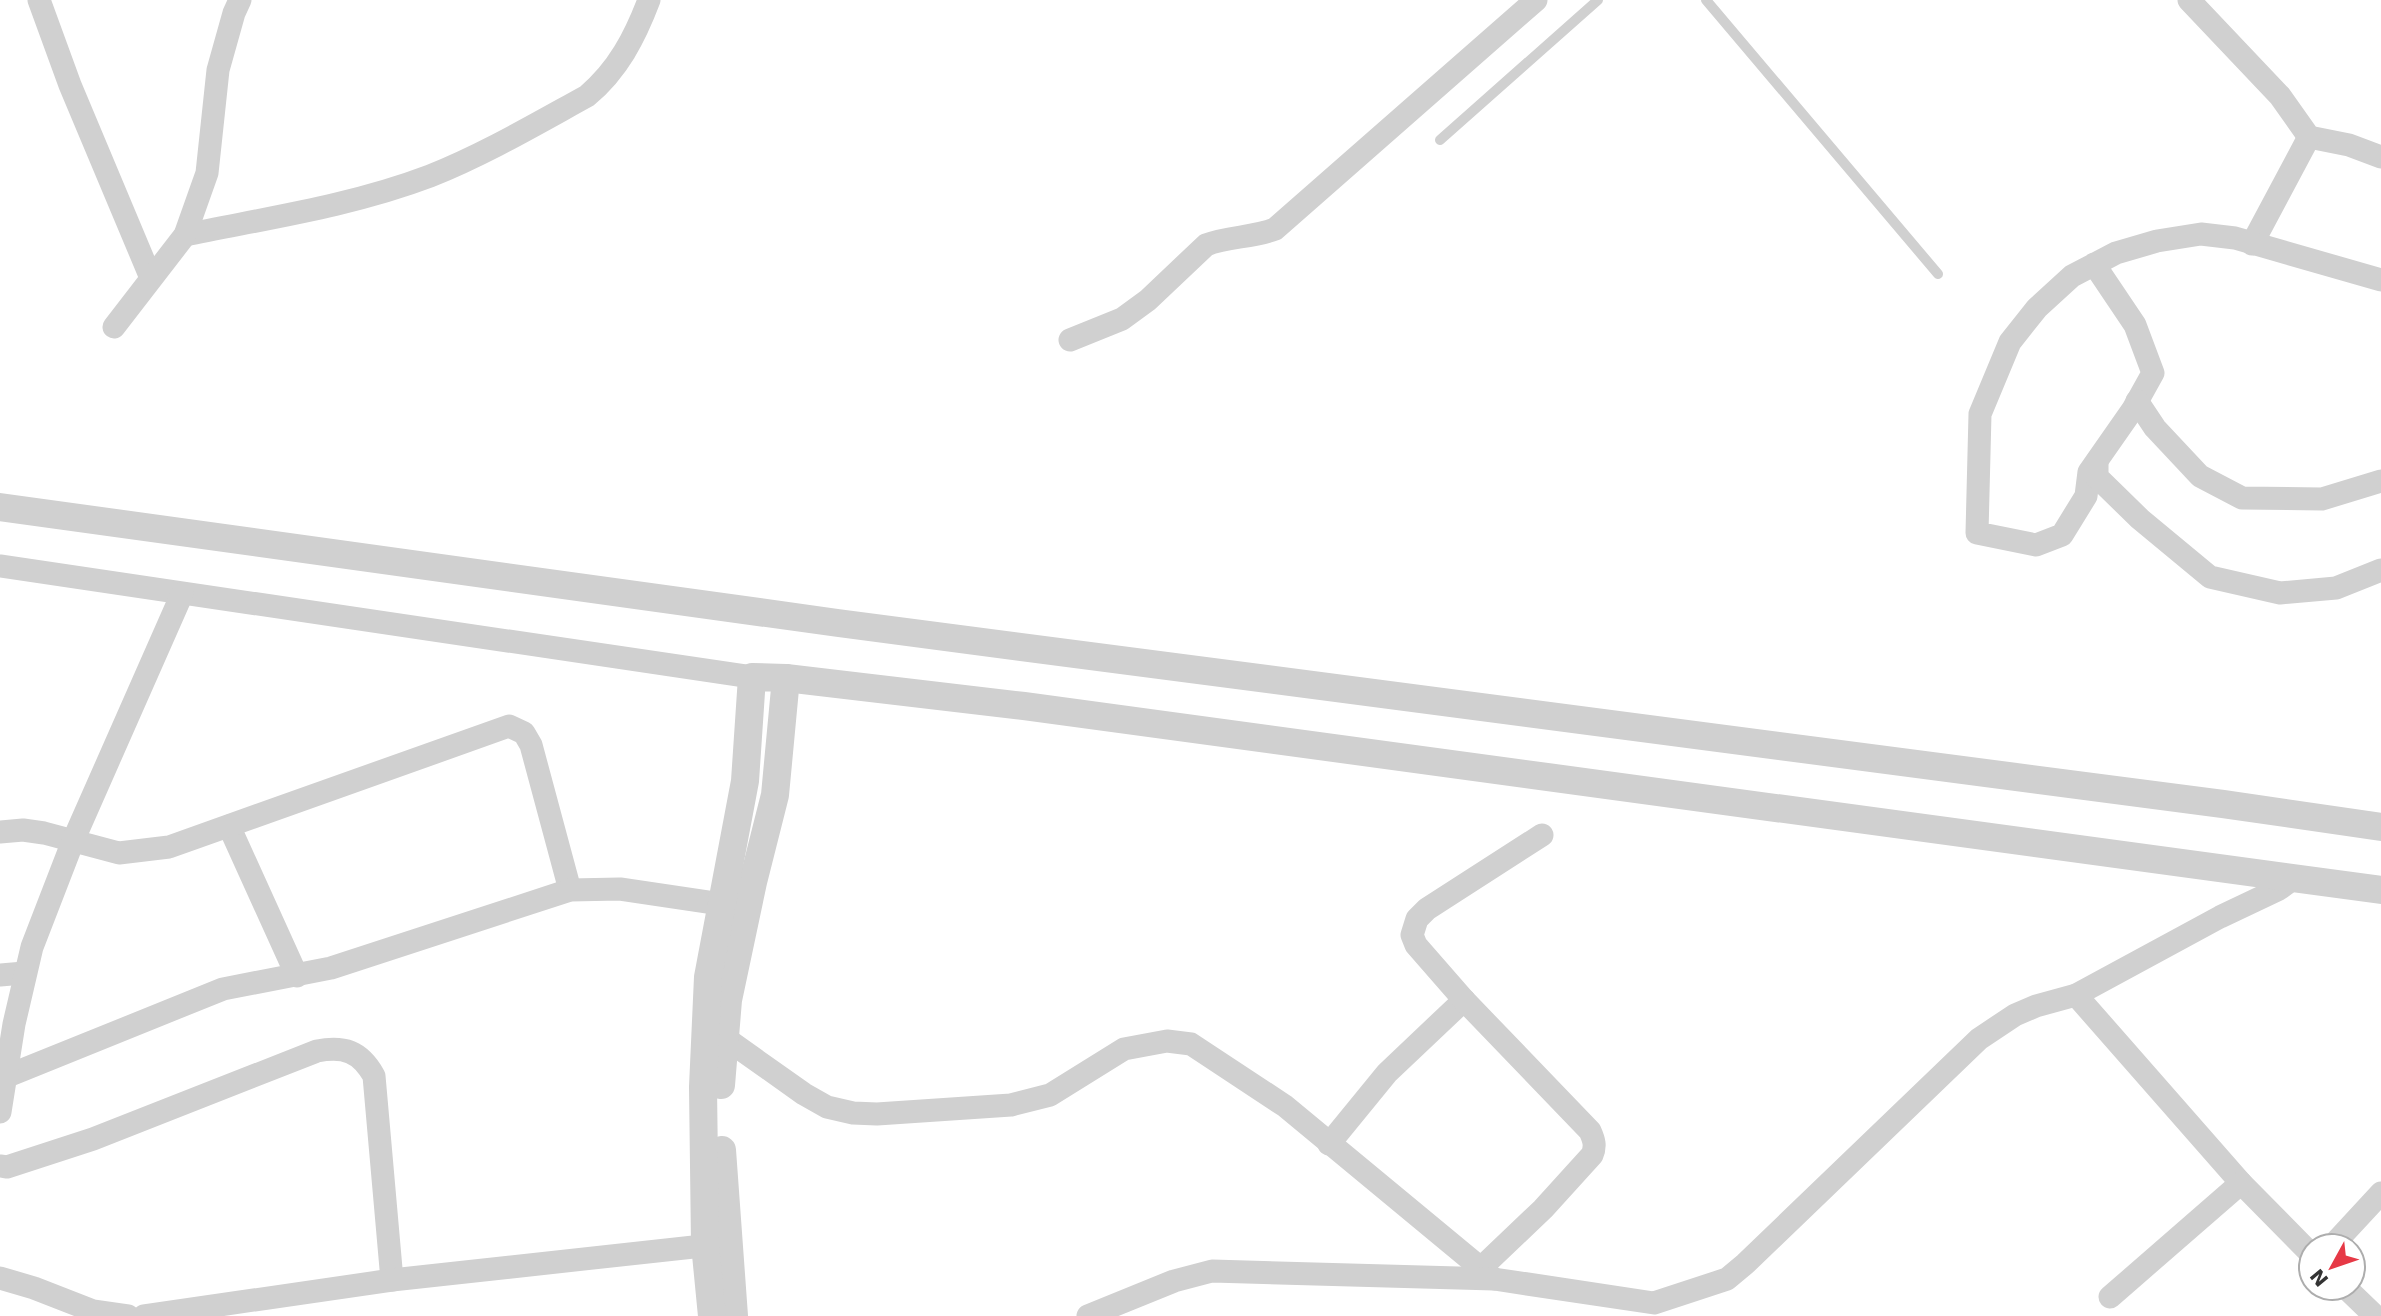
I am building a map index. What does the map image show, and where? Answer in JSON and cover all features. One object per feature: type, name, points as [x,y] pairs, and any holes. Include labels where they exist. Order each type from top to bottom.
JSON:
[{"type":"street","points":[[39,0],[70,85],[151,278]]},
{"type":"street","points":[[114,327],[185,235],[207,173],[218,70],[240,0]]},
{"type":"street","points":[[185,235],[362,198],[478,156],[587,96],[601,85],[629,45],[649,0]]},
{"type":"street","points":[[1070,340],[1128,314],[1148,300],[1206,245],[1275,229],[1535,0]]},
{"type":"street","points":[[2189,0],[2280,96],[2309,137],[2349,145],[2381,157]]},
{"type":"street","points":[[2252,244],[2309,137]]},
{"type":"street","points":[[2094,264],[2135,325],[2153,373],[2090,472],[2086,496],[2062,535],[2036,545],[1978,533],[1980,415],[2010,342],[2037,308],[2072,276],[2094,264],[2116,253],[2157,241],[2201,234],[2235,238],[2381,279]]},
{"type":"street","points":[[2137,401],[2155,428],[2200,476],[2242,498],[2322,499],[2381,481]]},
{"type":"street","points":[[2097,462],[2097,477],[2140,519],[2210,577],[2280,593],[2336,588],[2381,570]]},
{"type":"street","points":[[0,507],[852,625],[2381,827]]},
{"type":"street","points":[[0,566],[752,677],[786,678],[1051,710],[2381,890]]},
{"type":"street","points":[[0,1112],[24,974],[73,841],[182,594]]},
{"type":"street","points":[[712,1316],[719,1112],[752,677]]},
{"type":"street","points":[[734,1316],[716,1244],[703,1087],[708,977],[775,795],[786,678]]},
{"type":"street","points":[[0,832],[44,832],[118,853],[169,847],[509,726],[524,733],[531,745],[570,890]]},
{"type":"street","points":[[744,787],[775,795]]},
{"type":"street","points":[[229,826],[297,976]]},
{"type":"street","points":[[1487,1274],[1592,1155],[1595,1148],[1590,1131],[1464,1000],[1416,945],[1412,935],[1413,927],[1427,909],[1542,835]]},
{"type":"street","points":[[1088,1316],[1174,1280],[1212,1271],[1487,1274],[1660,1310],[1727,1279],[1979,1039],[2015,1015],[2076,995],[2294,878]]},
{"type":"street","points":[[5,1077],[223,989],[331,968],[570,890],[620,888],[734,909]]},
{"type":"street","points":[[0,975],[24,974]]},
{"type":"street","points":[[2076,995],[2241,1183],[2297,1240]]},
{"type":"street","points":[[1329,1144],[1387,1073],[1464,1000]]},
{"type":"street","points":[[725,1038],[804,1094],[827,1107],[853,1113],[877,1114],[1011,1105],[1050,1095],[1124,1049],[1180,1041],[1203,1050],[1285,1105],[1487,1274]]},
{"type":"street","points":[[0,1166],[7,1167],[93,1139],[317,1051],[334,1048],[355,1054],[368,1065],[374,1076],[393,1280]]},
{"type":"street","points":[[2110,1297],[2241,1183]]},
{"type":"street","points":[[2345,1232],[2381,1193]]},
{"type":"street","points":[[144,1316],[393,1280],[716,1244]]},
{"type":"street","points":[[0,1279],[34,1288],[93,1311],[128,1316]]},
{"type":"street","points":[[2360,1302],[2375,1316]]},
{"type":"lane","points":[[1440,140],[1598,0]]},
{"type":"lane","points":[[1706,0],[1938,274]]}]
